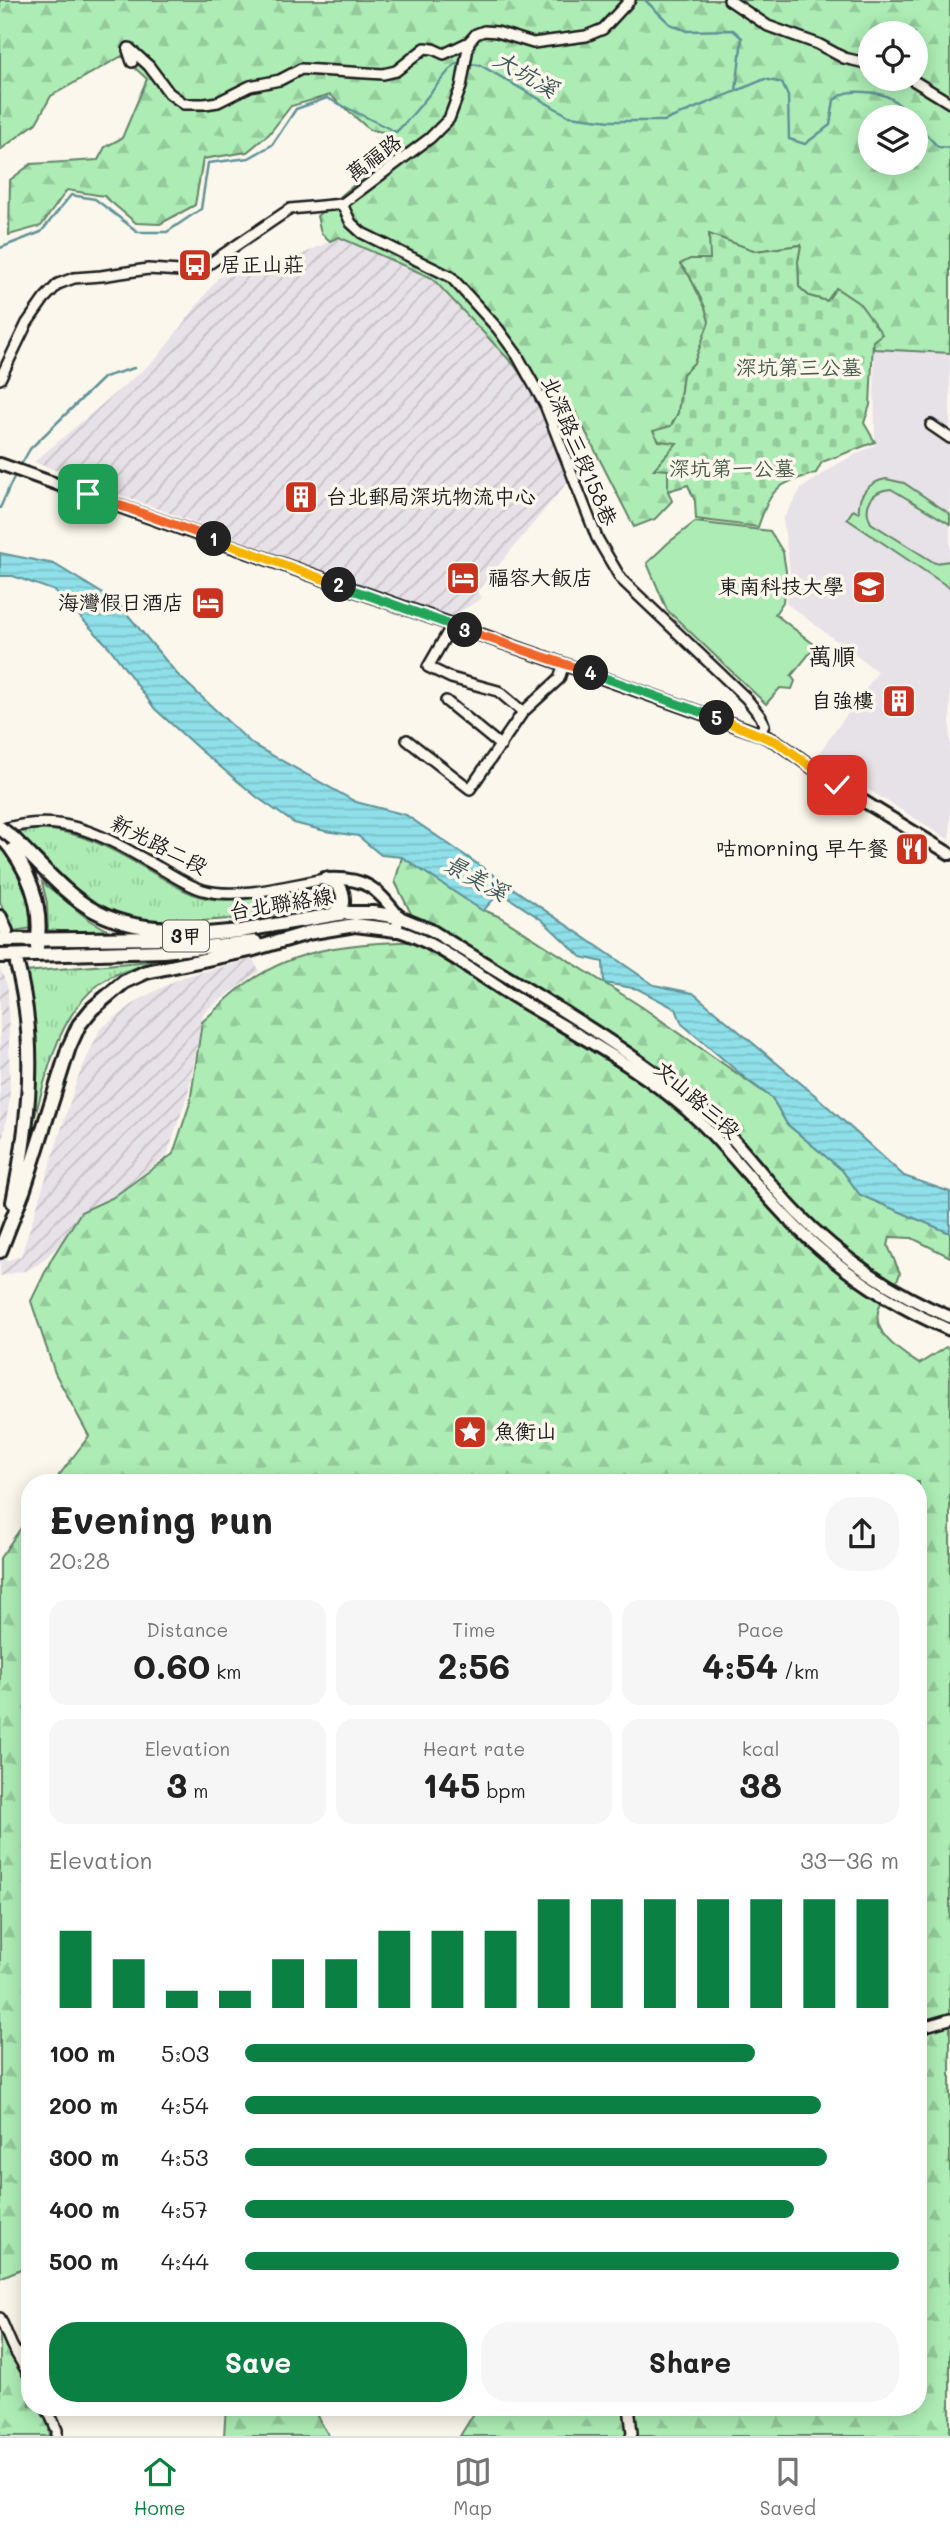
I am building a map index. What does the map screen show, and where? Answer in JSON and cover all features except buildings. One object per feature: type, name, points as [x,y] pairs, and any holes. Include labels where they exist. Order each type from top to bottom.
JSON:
[{"type":"highway","points":[[4,835],[83,905],[109,919],[127,925],[162,929],[270,927]]},
{"type":"highway","points":[[4,835],[33,887],[40,923],[36,956]]},
{"type":"highway","points":[[325,879],[338,884],[344,897],[340,908],[333,915]]},
{"type":"highway","name":"台北聯絡線","points":[[3,937],[38,940],[162,938],[270,927],[333,915],[373,913],[397,923]]},
{"type":"highway","points":[[0,917],[3,937]]},
{"type":"highway","name":"台北聯絡線","points":[[9,959],[212,947],[355,925],[397,923]]},
{"type":"highway","points":[[1,1247],[24,1189],[69,1048],[79,1025],[92,1009],[124,982],[146,972],[250,950],[315,931]]},
{"type":"highway","points":[[1,1247],[16,1189],[29,1087],[29,1028],[9,959]]},
{"type":"main road","points":[[5,466],[760,734],[777,742],[870,806],[950,854]]},
{"type":"main road","name":"新光路二段","points":[[325,879],[341,878],[365,883],[380,893],[397,923]]},
{"type":"main road","name":"文山路三段","points":[[397,923],[431,930],[652,1069],[713,1119],[740,1146],[798,1214],[859,1265],[950,1331]]},
{"type":"main road","name":"文山路三段","points":[[914,1306],[950,1317]]},
{"type":"street","points":[[132,62],[129,48],[149,66],[169,93],[184,104],[205,104],[218,102],[250,86],[280,80],[301,69],[383,74],[396,71],[425,48],[433,48],[444,54],[469,47],[476,34],[485,31],[497,32],[533,44],[586,36],[603,29],[630,0]]},
{"type":"street","points":[[729,0],[768,26],[858,61]]},
{"type":"street","name":"萬福路","points":[[0,379],[27,323],[58,284],[74,278],[148,269],[197,272],[290,209],[342,204],[430,138],[449,119],[461,87],[469,47]]},
{"type":"street","points":[[928,89],[950,103]]},
{"type":"street","name":"北深路三段158巷","points":[[342,204],[356,229],[451,277],[498,328],[517,355],[545,405],[597,537],[621,579],[746,698],[761,717],[764,726],[760,734]]},
{"type":"street","points":[[931,425],[950,438]]},
{"type":"street","points":[[452,625],[428,667],[440,674],[498,691],[523,712]]},
{"type":"street","points":[[407,740],[470,789],[523,712],[559,679],[564,664]]},
{"type":"street","points":[[446,701],[501,746]]},
{"type":"street","name":"新光路二段","points":[[4,835],[19,824],[38,822],[71,825],[104,837],[190,885],[214,892],[241,892],[325,879]]},
{"type":"street","points":[[927,2026],[950,2020]]},
{"type":"street","points":[[0,2318],[21,2362]]},
{"type":"street","points":[[51,2416],[57,2436]]},
{"type":"street","points":[[630,2416],[631,2436]]},
{"type":"shaded area","points":[[339,237],[432,278],[515,366],[541,406],[571,478],[477,591],[482,598],[458,613],[453,620],[34,462],[157,358],[218,278],[303,254]]},
{"type":"shaded area","name":"東南科技大學","points":[[874,349],[950,353],[950,840],[816,757],[878,672],[786,603],[790,571],[783,519],[801,489],[839,463],[875,445]]},
{"type":"shaded area","points":[[253,959],[259,971],[203,1013],[188,1093],[167,1155],[83,1223],[40,1263],[28,1270],[0,1276],[0,1258],[9,1260],[21,1256],[77,1080],[100,1029],[140,999],[183,977]]},
{"type":"shaded area","points":[[0,968],[8,988],[10,1099],[0,1154]]},
{"type":"green space","points":[[0,0],[950,0],[950,353],[874,349],[873,340],[836,289],[827,301],[809,296],[799,287],[798,261],[801,245],[756,251],[709,235],[711,259],[690,259],[689,275],[710,322],[694,363],[683,374],[678,413],[671,426],[678,443],[654,469],[668,469],[668,491],[672,501],[655,519],[634,527],[575,411],[541,406],[515,366],[432,278],[339,237],[330,241],[321,233],[317,216],[399,147],[384,132],[370,130],[330,95],[291,106],[269,134],[247,152],[203,159],[195,205],[160,224],[136,223],[104,196],[67,190],[41,226],[9,235],[10,180],[31,164],[98,160],[105,147],[122,138],[147,79],[122,56],[51,96],[36,123],[0,150]]},
{"type":"green space","name":"深坑第三公墓","points":[[709,234],[756,251],[801,245],[798,261],[799,287],[809,296],[827,301],[836,288],[860,304],[882,334],[873,341],[870,405],[864,423],[875,442],[822,462],[816,473],[783,485],[767,503],[758,527],[696,519],[695,501],[688,485],[668,491],[668,470],[654,469],[677,443],[659,441],[653,431],[671,426],[678,413],[683,374],[694,363],[709,322],[705,307],[689,275],[680,264],[690,259],[710,259]]},
{"type":"green space","points":[[886,479],[904,483],[950,514],[950,524],[891,489],[874,495],[868,505],[871,523],[935,563],[950,561],[950,588],[847,519],[853,510],[859,513],[865,490]]},
{"type":"green space","points":[[695,522],[770,531],[783,552],[786,571],[783,602],[775,614],[816,646],[791,676],[795,681],[792,689],[780,688],[766,704],[667,610],[647,563]]},
{"type":"green space","points":[[37,829],[55,830],[102,845],[183,890],[206,898],[249,899],[325,886],[332,888],[336,899],[330,906],[256,917],[175,923],[138,921],[92,903],[64,881],[19,836],[16,865],[32,903],[33,928],[13,931],[0,902],[0,837]]},
{"type":"green space","points":[[402,857],[479,908],[500,917],[642,1007],[772,1098],[787,1124],[842,1170],[860,1195],[950,1233],[950,1257],[912,1238],[890,1237],[888,1246],[900,1273],[880,1305],[877,1315],[878,1324],[888,1340],[919,1364],[946,1347],[950,1348],[950,2436],[460,2436],[472,2416],[927,2416],[927,1474],[60,1474],[89,1436],[55,1373],[31,1301],[52,1258],[81,1212],[112,1198],[173,1154],[190,1103],[202,1022],[235,992],[268,970],[311,953],[355,945],[425,941],[395,882]]},
{"type":"green space","points":[[42,882],[88,919],[118,936],[48,930],[47,903]]},
{"type":"green space","points":[[175,959],[115,975],[90,992],[64,1028],[55,1049],[30,1135],[35,1053],[25,972]]},
{"type":"green space","points":[[21,1528],[21,2269],[0,2278],[0,1558]]},
{"type":"green space","points":[[0,2332],[21,2372],[21,2416],[44,2416],[50,2436],[0,2436]]},
{"type":"green space","points":[[225,2416],[317,2416],[329,2436],[224,2436]]},
{"type":"water","name":"景美溪","points":[[0,553],[54,564],[118,603],[177,674],[252,744],[356,802],[406,815],[654,985],[693,993],[816,1096],[904,1176],[950,1192],[950,1233],[860,1195],[842,1170],[787,1124],[772,1098],[682,1024],[676,1009],[638,989],[604,983],[603,962],[581,957],[542,920],[500,892],[483,911],[402,857],[381,855],[358,836],[294,823],[258,798],[155,709],[109,647],[55,591],[13,576],[0,576]]},
{"type":"waterway","points":[[645,0],[670,24],[687,31],[733,30],[742,38],[736,91]]},
{"type":"waterway","name":"大坑溪","points":[[0,248],[41,232],[71,195],[95,199],[138,232],[167,232],[201,209],[208,163],[249,158],[272,145],[296,109],[327,98],[396,132],[456,63],[480,65],[569,116],[610,121],[664,121],[765,79],[782,83],[788,96],[789,139],[805,144],[830,125],[834,100],[842,95],[873,93],[886,96],[899,105]]},
{"type":"waterway","name":"大坑溪","points":[[928,136],[938,147],[950,148]]},
{"type":"waterway","points":[[22,463],[30,449],[104,377],[134,368]]},
{"type":"waterway","points":[[0,508],[14,477]]},
{"type":"place","name":"居正山莊","points":[[195,265]]},
{"type":"place","name":"台北郵局深坑物流中心","points":[[301,497]]},
{"type":"place","name":"福容大飯店","points":[[463,578]]},
{"type":"place","name":"東南科技大學","points":[[869,587]]},
{"type":"place","name":"海灣假日酒店","points":[[208,603]]},
{"type":"place","name":"自強樓","points":[[899,701]]},
{"type":"place","name":"咕morning 早午餐","points":[[912,849]]},
{"type":"place","name":"魚衡山","points":[[470,1432]]},
{"type":"district","name":"萬順","points":[[832,657]]},
{"type":"route","points":[[88,494],[742,727],[777,742],[837,785]]},
{"type":"park label","name":"深坑第一公墓","points":[[732,469]]}]
